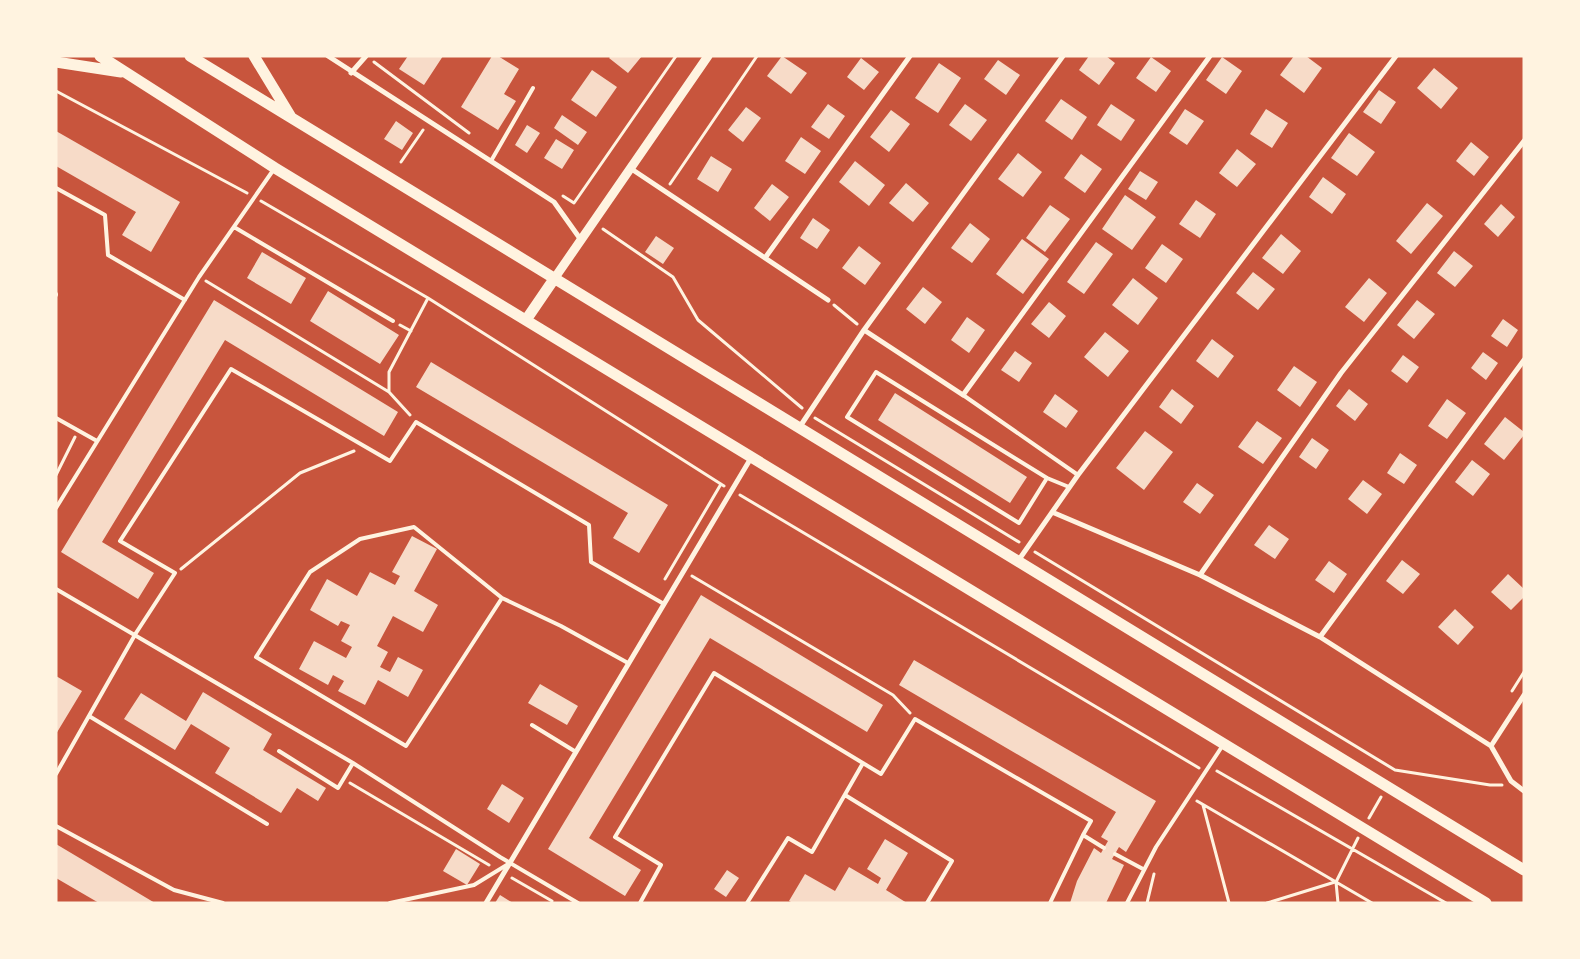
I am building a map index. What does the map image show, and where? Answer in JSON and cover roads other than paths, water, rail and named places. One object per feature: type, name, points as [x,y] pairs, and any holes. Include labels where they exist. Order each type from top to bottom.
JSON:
[{"type":"main road","points":[[100,56],[274,168],[1486,903]]},
{"type":"main road","points":[[190,56],[1524,870]]},
{"type":"main road","points":[[254,56],[292,118]]},
{"type":"main road","points":[[56,62],[125,72]]},
{"type":"main road","points":[[526,320],[554,279]]},
{"type":"street","points":[[328,56],[351,73],[554,202],[581,240]]},
{"type":"street","points":[[351,73],[366,56]]},
{"type":"street","points":[[554,279],[708,56]]},
{"type":"street","points":[[765,258],[910,56]]},
{"type":"street","points":[[799,428],[864,330],[1063,56]]},
{"type":"street","points":[[864,330],[963,395],[1210,56]]},
{"type":"street","points":[[1018,562],[1078,475],[1396,56]]},
{"type":"street","points":[[1200,575],[1341,373],[1524,141]]},
{"type":"street","points":[[630,168],[828,300]]},
{"type":"street","points":[[1320,637],[1524,360]]},
{"type":"street","points":[[486,903],[751,457]]},
{"type":"street","points":[[1052,512],[1200,575],[1320,637],[1491,746],[1511,781],[1524,791]]},
{"type":"street","points":[[1491,746],[1524,696]]},
{"type":"lane","points":[[491,161],[533,88]]},
{"type":"lane","points":[[56,508],[96,440],[199,277],[274,168]]},
{"type":"lane","points":[[56,188],[105,215],[108,256],[185,300]]},
{"type":"lane","points":[[234,227],[394,321]]},
{"type":"lane","points":[[56,774],[136,633],[175,573],[120,540],[231,369],[390,461],[416,422],[589,525],[591,562],[664,604]]},
{"type":"lane","points":[[1047,478],[1020,522],[847,417],[876,372],[1047,478],[1070,487]]},
{"type":"lane","points":[[963,395],[1078,475]]},
{"type":"lane","points":[[56,418],[96,440]]},
{"type":"lane","points":[[502,598],[406,746],[256,657],[310,572],[360,539],[414,528],[502,598],[561,626],[628,664]]},
{"type":"lane","points":[[56,589],[136,633],[353,762],[510,863],[578,903]]},
{"type":"lane","points":[[640,903],[661,865],[615,837],[714,673],[881,774],[915,720],[1091,821],[1050,903]]},
{"type":"lane","points":[[89,716],[267,824]]},
{"type":"lane","points":[[532,725],[576,752]]},
{"type":"lane","points":[[1127,903],[1143,869],[1188,796],[1224,744]]},
{"type":"lane","points":[[279,750],[338,788],[353,762]]},
{"type":"lane","points":[[747,903],[788,838],[812,852],[863,763]]},
{"type":"lane","points":[[845,795],[952,861],[927,903]]},
{"type":"lane","points":[[56,826],[174,890],[223,903]]},
{"type":"lane","points":[[1083,835],[1104,848]]},
{"type":"lane","points":[[1115,854],[1143,869]]},
{"type":"lane","points":[[390,903],[474,885],[510,863]]}]
